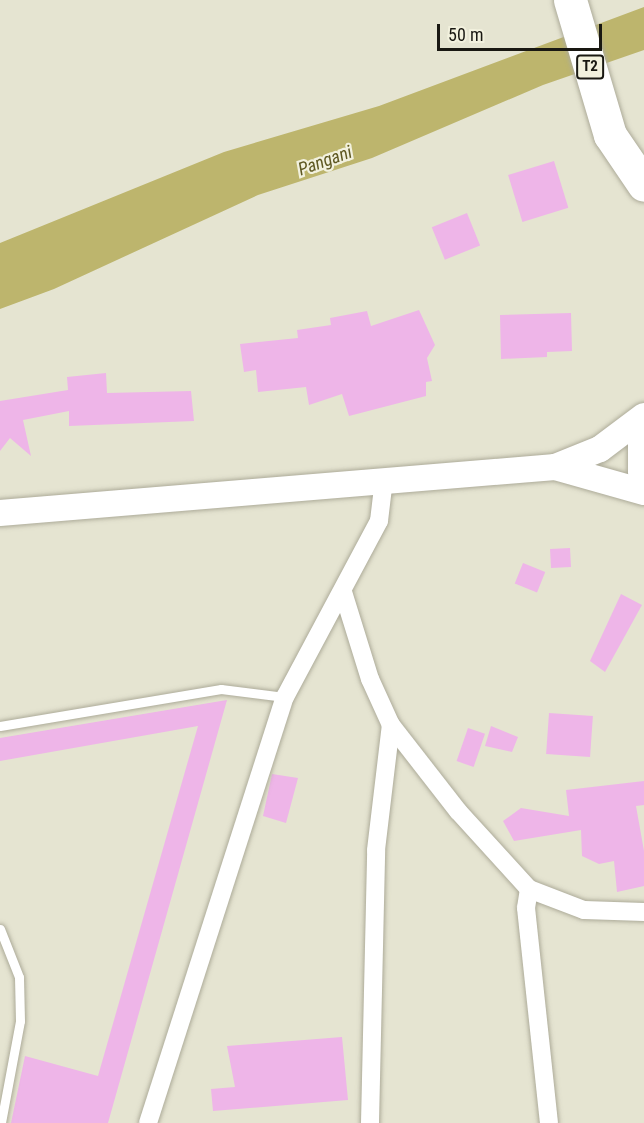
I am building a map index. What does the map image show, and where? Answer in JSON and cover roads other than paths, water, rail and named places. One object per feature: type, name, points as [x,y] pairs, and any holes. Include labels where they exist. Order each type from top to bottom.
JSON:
[{"type":"highway","name":"T2","points":[[570,0],[610,135],[644,185]]},
{"type":"highway","points":[[644,440],[644,472]]},
{"type":"main road","points":[[0,513],[384,479],[555,467],[600,449],[644,416]]},
{"type":"main road","points":[[555,467],[644,492]]},
{"type":"street","points":[[148,1123],[285,697],[379,521],[384,479]]},
{"type":"street","points":[[343,592],[370,679],[391,725],[458,811],[529,889],[584,910],[644,912]]},
{"type":"street","points":[[370,1123],[376,850],[391,725]]},
{"type":"street","points":[[529,889],[526,908],[549,1123]]},
{"type":"lane","points":[[0,726],[220,689],[285,697]]},
{"type":"lane","points":[[0,929],[19,977],[20,1022],[1,1123]]},
{"type":"water","name":"Pangani","points":[[644,7],[644,50],[543,85],[372,158],[258,195],[54,289],[0,309],[0,243],[224,152],[379,106]]}]
